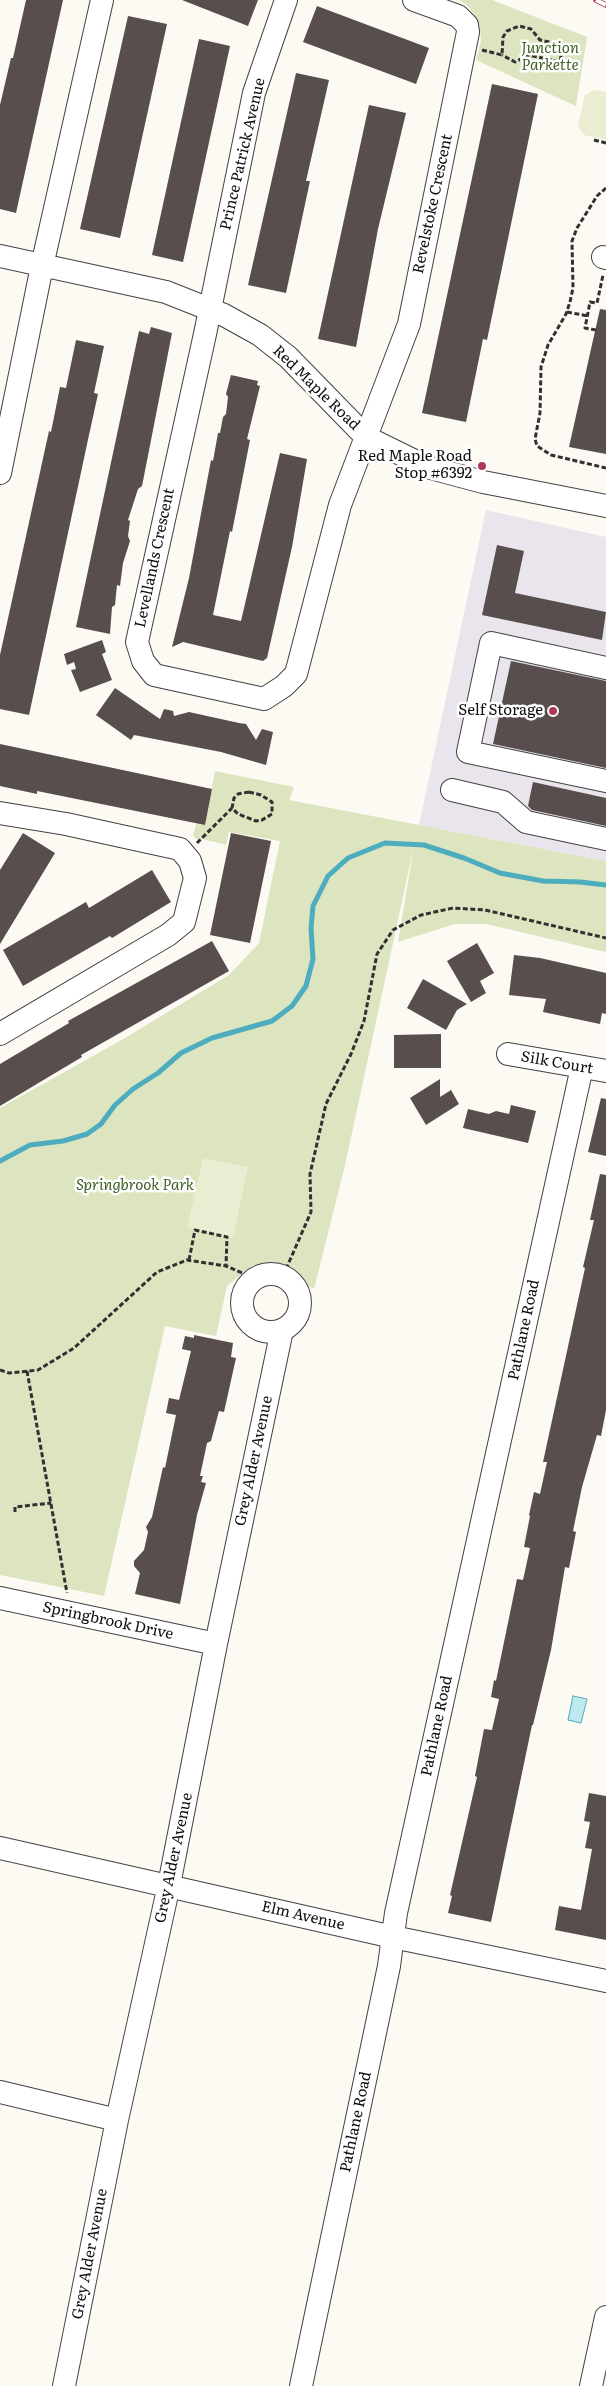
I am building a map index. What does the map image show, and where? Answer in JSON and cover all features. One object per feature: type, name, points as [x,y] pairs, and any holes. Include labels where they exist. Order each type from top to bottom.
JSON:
[{"type":"street","points":[[0,474],[42,266],[102,0]]},
{"type":"street","name":"Prince Patrick Avenue","points":[[210,310],[254,93],[286,0]]},
{"type":"street","name":"Revelstoke Crescent","points":[[366,437],[409,324],[468,32],[467,25],[458,16],[414,0]]},
{"type":"street","name":"Red Maple Road","points":[[0,256],[166,292],[224,315],[260,335],[288,357],[366,437],[427,467],[483,482],[606,506]]},
{"type":"street","name":"Levellands Crescent","points":[[210,310],[137,642],[143,661],[154,675],[264,699],[284,686],[296,674],[340,504],[366,437]]},
{"type":"street","points":[[606,668],[490,643],[468,752],[606,780]]},
{"type":"street","points":[[452,790],[503,802],[526,822],[606,839]]},
{"type":"street","points":[[0,1034],[168,935],[184,922],[195,878],[190,861],[180,849],[66,824],[1,815]]},
{"type":"street","name":"Silk Court","points":[[508,1054],[606,1071]]},
{"type":"street","name":"Pathlane Road","points":[[301,2386],[389,1966],[396,1913],[582,1067]]},
{"type":"street","points":[[274,1274],[283,1276],[296,1289],[300,1307],[297,1317],[282,1330],[266,1331],[256,1328],[244,1313],[244,1294],[256,1279],[274,1274]]},
{"type":"street","name":"Grey Alder Avenue","points":[[64,2386],[117,2120],[169,1886],[216,1644],[282,1330]]},
{"type":"street","name":"Springbrook Drive","points":[[0,1598],[216,1644]]},
{"type":"street","name":"Elm Avenue","points":[[0,1848],[393,1937],[606,1981]]},
{"type":"street","points":[[0,2092],[117,2120]]},
{"type":"street","points":[[591,2386],[606,2317]]},
{"type":"path","points":[[479,49],[502,55],[514,62],[529,55],[560,62],[563,45],[540,40],[531,29],[519,26],[507,31],[502,37],[502,55]]},
{"type":"path","points":[[594,140],[606,143]]},
{"type":"path","points":[[606,188],[597,196],[577,228],[572,241],[572,288],[567,312],[548,345],[541,367],[540,412],[535,439],[537,446],[551,455],[606,468]]},
{"type":"path","points":[[596,330],[585,328],[590,302],[597,304],[604,262]]},
{"type":"path","points":[[567,312],[588,316]]},
{"type":"path","points":[[196,843],[232,808],[234,798],[238,794],[249,792],[267,798],[272,802],[274,808],[268,818],[256,821],[243,817],[232,808]]},
{"type":"path","points":[[283,1276],[311,1212],[310,1174],[326,1104],[351,1054],[364,1022],[377,954],[393,930],[421,915],[453,908],[485,910],[606,938]]},
{"type":"path","points":[[189,1260],[195,1230],[227,1237],[226,1266]]},
{"type":"path","points":[[0,1370],[9,1373],[38,1370],[74,1348],[157,1272],[189,1260],[226,1266],[256,1279]]},
{"type":"path","points":[[27,1371],[68,1593]]},
{"type":"path","points":[[15,1512],[15,1507],[51,1503]]},
{"type":"shaded area","points":[[486,510],[606,537],[606,861],[419,825]]},
{"type":"green space","name":"Junction Parkette","points":[[460,0],[492,0],[587,37],[576,106],[476,60],[481,41],[480,27],[470,8]]},
{"type":"green space","points":[[594,90],[606,92],[606,140],[584,135],[578,126],[585,95]]},
{"type":"green space","name":"Springbrook Park","points":[[215,771],[294,787],[289,800],[606,861],[606,952],[486,924],[455,924],[398,942],[414,846],[345,1165],[314,1289],[276,1268],[253,1265],[227,1286],[216,1336],[165,1326],[104,1596],[0,1575],[0,1108],[120,1041],[229,975],[259,943],[280,841],[229,832],[226,845],[202,839],[200,842],[193,836],[196,824],[205,825]]},
{"type":"green space","points":[[203,1158],[248,1167],[233,1238],[187,1228]]},
{"type":"water","points":[[573,1696],[587,1699],[581,1723],[568,1720]]},
{"type":"building","points":[[26,0],[63,0],[16,213],[0,209],[0,105]]},
{"type":"building","points":[[182,0],[258,0],[248,26]]},
{"type":"building","points":[[317,6],[429,48],[416,84],[303,42]]},
{"type":"building","points":[[128,16],[167,24],[120,238],[80,229]]},
{"type":"building","points":[[199,39],[230,46],[183,262],[152,255]]},
{"type":"building","points":[[296,73],[329,80],[306,181],[310,181],[286,293],[248,285]]},
{"type":"building","points":[[492,84],[538,94],[487,340],[483,339],[466,422],[422,413]]},
{"type":"building","points":[[369,105],[406,113],[378,229],[356,347],[318,339]]},
{"type":"building","points":[[600,309],[606,310],[606,454],[569,447]]},
{"type":"building","points":[[151,327],[172,333],[142,486],[138,489],[128,520],[130,521],[128,536],[130,541],[123,563],[120,586],[117,585],[115,605],[112,607],[110,634],[76,627],[139,331],[149,334]]},
{"type":"building","points":[[76,340],[104,346],[94,393],[98,394],[29,715],[0,709],[0,655],[49,431],[51,432],[60,387],[66,388]]},
{"type":"building","points":[[231,375],[258,381],[257,385],[260,386],[247,439],[250,440],[213,615],[241,621],[280,453],[307,459],[292,547],[267,658],[263,661],[183,642],[172,647],[189,578],[211,460],[213,461],[218,433],[220,433],[223,417],[226,414],[228,397],[226,394]]},
{"type":"building","points":[[497,545],[524,551],[515,593],[606,612],[602,640],[482,615]]},
{"type":"building","points":[[102,640],[106,652],[102,654],[112,680],[80,692],[71,670],[76,669],[74,662],[67,665],[64,654]]},
{"type":"building","name":"Self Storage","points":[[511,661],[606,681],[606,768],[493,744]]},
{"type":"building","points":[[115,688],[160,719],[164,709],[173,711],[174,716],[189,712],[246,724],[256,740],[262,729],[273,732],[266,765],[221,752],[134,735],[131,740],[96,715]]},
{"type":"building","points":[[0,744],[212,789],[205,825],[37,791],[37,794],[0,786]]},
{"type":"building","points":[[533,782],[606,798],[606,826],[532,810],[528,806]]},
{"type":"building","points":[[23,833],[55,853],[0,944],[0,870]]},
{"type":"building","points":[[231,833],[271,841],[250,943],[210,935]]},
{"type":"building","points":[[152,870],[171,902],[112,938],[110,936],[23,986],[3,950],[86,902],[89,908]]},
{"type":"building","points":[[212,941],[229,971],[81,1055],[82,1057],[0,1106],[0,1064],[69,1023],[68,1021]]},
{"type":"building","points":[[477,943],[494,973],[480,981],[486,993],[471,1002],[447,961]]},
{"type":"building","points":[[514,955],[540,958],[606,973],[606,1014],[602,1013],[600,1024],[543,1012],[546,999],[509,995]]},
{"type":"building","points":[[423,979],[467,1004],[457,1010],[446,1030],[407,1008]]},
{"type":"building","points":[[441,1034],[441,1068],[394,1068],[394,1035]]},
{"type":"building","points":[[440,1079],[440,1097],[451,1090],[459,1104],[426,1125],[410,1098]]},
{"type":"building","points":[[601,1098],[606,1099],[606,1156],[588,1152]]},
{"type":"building","points":[[511,1105],[536,1111],[528,1143],[463,1128],[468,1109],[489,1114],[496,1111],[509,1114]]},
{"type":"building","points":[[600,1174],[606,1175],[606,1410],[601,1436],[597,1435],[582,1487],[573,1531],[576,1532],[569,1568],[565,1567],[551,1650],[532,1725],[491,1922],[448,1913],[452,1896],[450,1895],[477,1777],[475,1776],[484,1729],[492,1730],[499,1699],[491,1697],[494,1680],[496,1681],[517,1579],[523,1580],[530,1548],[524,1547],[529,1515],[534,1492],[540,1494],[547,1462],[543,1462],[585,1268],[583,1267],[594,1220],[590,1220]]},
{"type":"building","points":[[194,1335],[233,1343],[231,1357],[236,1358],[224,1412],[219,1411],[211,1441],[207,1443],[200,1476],[203,1476],[201,1482],[206,1483],[197,1515],[180,1604],[135,1594],[140,1573],[134,1566],[134,1561],[144,1550],[148,1532],[146,1527],[152,1517],[163,1467],[165,1468],[176,1415],[166,1413],[169,1398],[179,1400],[191,1351],[182,1349],[185,1336],[194,1338]]},
{"type":"building","points":[[589,1793],[606,1796],[606,1940],[555,1930],[559,1906],[581,1910],[592,1849],[585,1848],[590,1822],[584,1821]]},
{"type":"waterway","points":[[0,1161],[30,1145],[63,1141],[87,1134],[101,1124],[115,1105],[133,1089],[158,1073],[181,1053],[212,1038],[272,1021],[292,1006],[306,986],[313,959],[311,928],[313,906],[328,876],[348,858],[385,843],[424,845],[464,858],[500,873],[543,881],[606,885]]},
{"type":"railway","points":[[596,0],[606,5]]},
{"type":"place","name":"Red Maple Road Stop #6392","points":[[482,466]]},
{"type":"place","name":"Self Storage","points":[[553,711]]}]
